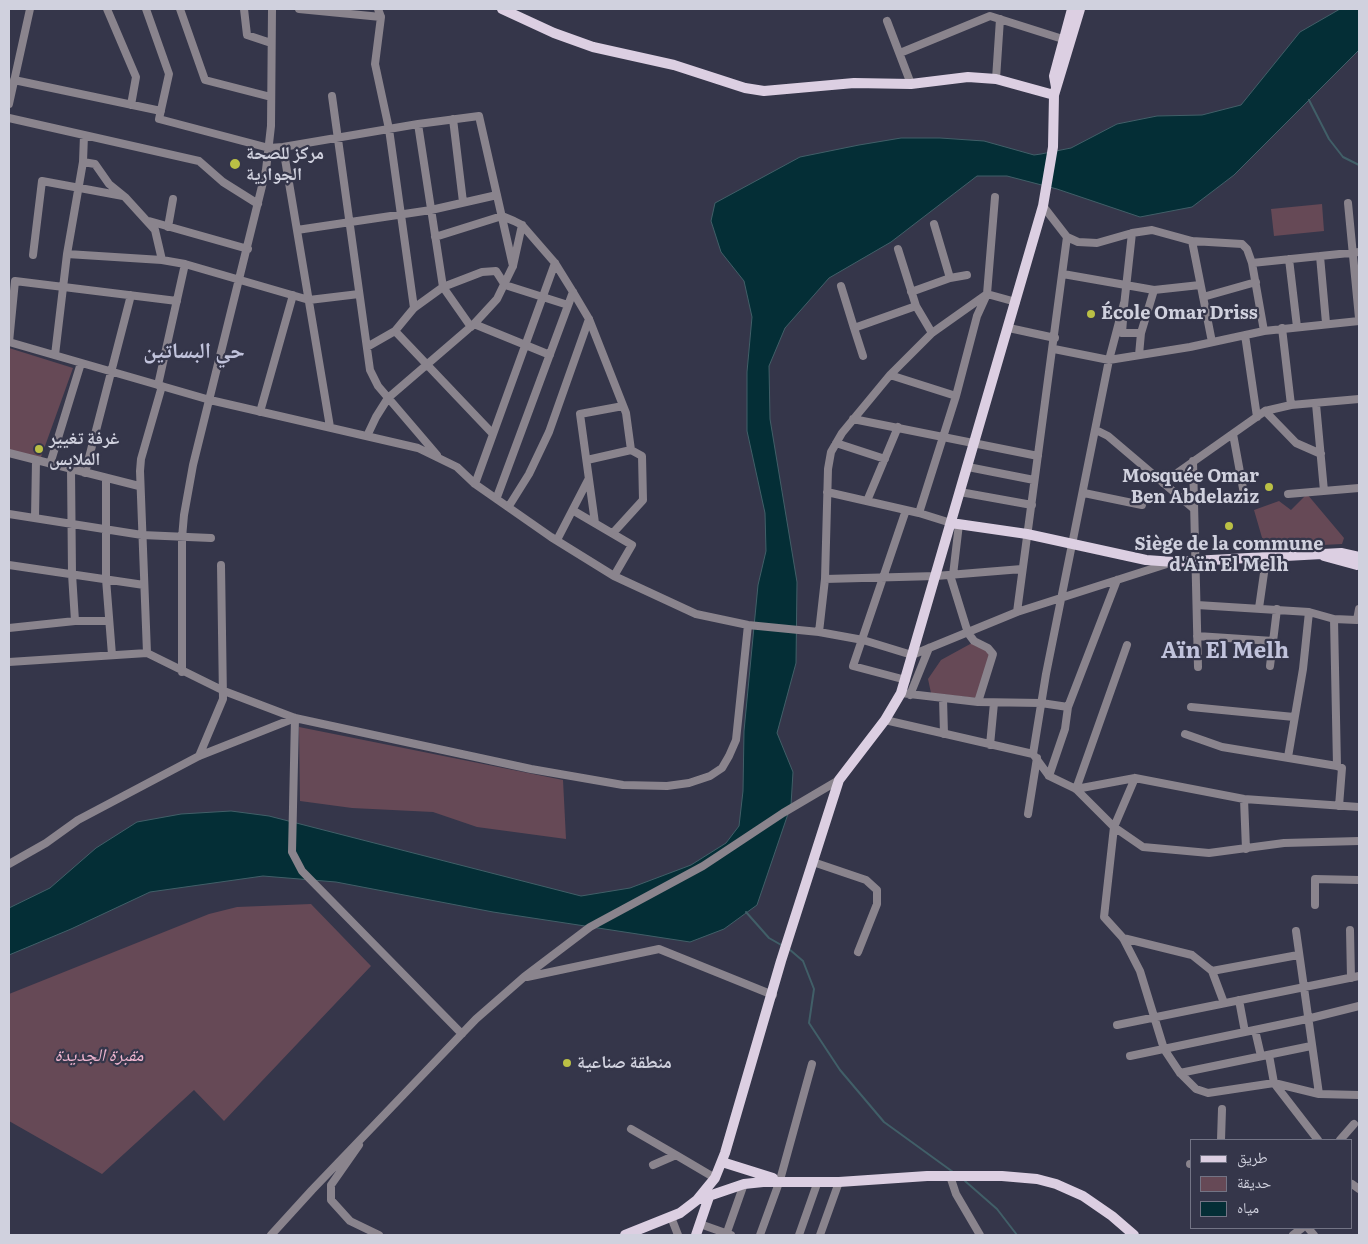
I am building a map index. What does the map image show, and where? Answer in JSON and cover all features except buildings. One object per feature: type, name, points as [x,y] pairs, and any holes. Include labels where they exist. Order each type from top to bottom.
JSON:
[{"type":"main road","points":[[502,9],[513,11],[554,33],[593,47],[674,65],[745,88],[764,91],[854,83],[911,84],[968,77],[996,79],[1055,91]]},
{"type":"main road","points":[[698,1200],[715,1178],[722,1162],[773,995],[781,961],[839,780],[906,694],[906,680],[912,655],[936,576],[955,523],[960,492],[1044,203],[1053,147],[1055,91],[1066,40],[1075,10]]},
{"type":"main road","points":[[955,523],[1027,534],[1146,560],[1174,562],[1342,553],[1359,562]]},
{"type":"main road","points":[[722,1162],[780,1180]]},
{"type":"main road","points":[[625,1235],[671,1217],[710,1194],[744,1184],[780,1180],[839,1182],[950,1176],[1002,1176],[1037,1179],[1056,1184],[1083,1196],[1112,1216],[1134,1235]]},
{"type":"main road","points":[[696,1235],[710,1194]]},
{"type":"street","points":[[9,104],[30,9]]},
{"type":"street","points":[[107,9],[136,77],[131,105]]},
{"type":"street","points":[[146,9],[169,74],[159,119],[269,148],[479,116],[513,266]]},
{"type":"street","points":[[180,9],[205,80],[271,97]]},
{"type":"street","points":[[244,9],[247,36],[271,43]]},
{"type":"street","points":[[182,672],[182,538],[193,465],[248,249],[269,148],[272,9]]},
{"type":"street","points":[[299,9],[381,17]]},
{"type":"street","points":[[378,9],[381,17],[375,64],[388,129],[414,308]]},
{"type":"street","points":[[900,53],[990,12],[1000,19],[1066,40]]},
{"type":"street","points":[[996,79],[1000,19]]},
{"type":"street","points":[[886,22],[911,84]]},
{"type":"street","points":[[14,80],[161,111]]},
{"type":"street","points":[[332,96],[370,370],[378,386],[438,456]]},
{"type":"street","points":[[9,118],[199,161],[223,182],[258,204]]},
{"type":"street","points":[[453,119],[463,202]]},
{"type":"street","points":[[418,124],[443,287],[472,326],[550,355]]},
{"type":"street","points":[[55,355],[67,254],[83,162],[84,135]]},
{"type":"street","points":[[283,147],[330,428]]},
{"type":"street","points":[[83,162],[95,164],[109,184],[125,197],[147,220],[155,230],[162,260]]},
{"type":"street","points":[[33,255],[42,181],[125,197]]},
{"type":"street","points":[[297,230],[431,210],[497,195]]},
{"type":"street","points":[[919,513],[956,396],[977,316],[987,294],[995,197]]},
{"type":"street","points":[[168,227],[173,199]]},
{"type":"street","points":[[1044,203],[1068,237],[1078,242],[1097,243],[1132,233],[1152,230],[1192,241],[1242,244],[1248,249],[1252,263],[1264,331]]},
{"type":"street","points":[[1054,349],[1109,360],[1139,356],[1282,328],[1359,320],[1356,252],[1348,203]]},
{"type":"street","points":[[435,237],[502,216],[522,225],[555,263],[588,319],[624,406],[631,450]]},
{"type":"street","points":[[147,220],[248,249]]},
{"type":"street","points":[[934,224],[950,278]]},
{"type":"street","points":[[368,436],[376,417],[388,398],[472,326],[497,299],[513,266],[522,225]]},
{"type":"street","points":[[1132,233],[1122,333],[1141,333]]},
{"type":"street","points":[[1017,612],[1034,480],[1056,338],[1068,237]]},
{"type":"street","points":[[1192,241],[1212,342]]},
{"type":"street","points":[[898,249],[916,306],[932,333]]},
{"type":"street","points":[[1252,263],[1356,252]]},
{"type":"street","points":[[67,254],[162,260],[185,264],[309,300],[359,294]]},
{"type":"street","points":[[1320,256],[1326,323]]},
{"type":"street","points":[[1289,259],[1297,327]]},
{"type":"street","points":[[475,484],[555,263]]},
{"type":"street","points":[[147,653],[139,486],[141,458],[160,385],[185,264]]},
{"type":"street","points":[[367,347],[395,331],[414,308],[443,287],[482,272],[496,271],[505,285],[568,304]]},
{"type":"street","points":[[1063,274],[1154,290],[1200,285]]},
{"type":"street","points":[[911,292],[950,278],[966,275]]},
{"type":"street","points":[[177,301],[15,282],[12,291],[9,342],[210,400],[418,448],[438,456],[457,468],[475,484],[614,576],[696,614],[750,625],[819,632],[863,640],[912,655],[1017,612],[1174,562]]},
{"type":"street","points":[[1203,297],[1256,282]]},
{"type":"street","points":[[841,286],[863,356]]},
{"type":"street","points":[[1139,356],[1141,333],[1154,290]]},
{"type":"street","points":[[497,497],[573,292]]},
{"type":"street","points":[[987,294],[1016,302]]},
{"type":"street","points":[[819,632],[825,579],[828,469],[831,452],[854,419],[890,376],[932,333],[987,294]]},
{"type":"street","points":[[260,412],[293,295]]},
{"type":"street","points":[[85,473],[131,296]]},
{"type":"street","points":[[1028,814],[1041,703],[1109,360],[1124,303]]},
{"type":"street","points":[[854,328],[916,306]]},
{"type":"street","points":[[509,506],[529,474],[549,432],[588,319]]},
{"type":"street","points":[[1009,328],[1056,338]]},
{"type":"street","points":[[1282,328],[1291,406]]},
{"type":"street","points":[[395,331],[492,434]]},
{"type":"street","points":[[1245,335],[1257,417]]},
{"type":"street","points":[[50,464],[81,363]]},
{"type":"street","points":[[890,376],[956,396]]},
{"type":"street","points":[[1163,483],[1266,411],[1291,406],[1359,400]]},
{"type":"street","points":[[1316,404],[1324,491]]},
{"type":"street","points":[[595,523],[580,414],[624,406]]},
{"type":"street","points":[[1266,411],[1296,443],[1321,454]]},
{"type":"street","points":[[854,419],[1038,456]]},
{"type":"street","points":[[867,501],[898,427]]},
{"type":"street","points":[[1096,430],[1108,436],[1194,509]]},
{"type":"street","points":[[1233,434],[1244,494]]},
{"type":"street","points":[[836,443],[885,459]]},
{"type":"street","points":[[586,460],[631,450],[642,456],[643,500],[613,533]]},
{"type":"street","points":[[9,454],[139,486]]},
{"type":"street","points":[[36,460],[36,518]]},
{"type":"street","points":[[1194,461],[1198,667]]},
{"type":"street","points":[[968,467],[1034,480]]},
{"type":"street","points":[[71,469],[72,574],[76,621]]},
{"type":"street","points":[[106,478],[106,579],[112,655]]},
{"type":"street","points":[[557,540],[574,511],[589,479]]},
{"type":"street","points":[[1288,494],[1359,488]]},
{"type":"street","points":[[827,492],[955,523],[952,575],[968,633],[974,641],[988,648],[993,654],[978,702]]},
{"type":"street","points":[[960,492],[1032,505]]},
{"type":"street","points":[[1084,493],[1142,505]]},
{"type":"street","points":[[906,510],[853,666],[906,680]]},
{"type":"street","points":[[574,511],[632,545],[614,576]]},
{"type":"street","points":[[9,514],[142,534],[182,538],[211,538]]},
{"type":"street","points":[[1259,608],[1265,566],[1263,556]]},
{"type":"street","points":[[9,565],[144,585]]},
{"type":"street","points":[[199,756],[223,699],[224,691],[221,565]]},
{"type":"street","points":[[825,579],[936,576],[1022,569]]},
{"type":"street","points":[[1049,776],[1065,729],[1068,707],[1117,580]]},
{"type":"street","points":[[1197,604],[1309,612],[1334,618],[1357,620],[1359,609]]},
{"type":"street","points":[[1270,666],[1277,609]]},
{"type":"street","points":[[1288,757],[1304,669],[1309,612]]},
{"type":"street","points":[[1334,618],[1337,766]]},
{"type":"street","points":[[9,628],[76,621],[109,620]]},
{"type":"street","points":[[9,662],[147,653],[182,672],[224,691],[295,718],[531,769],[614,783],[667,786],[690,783],[710,776],[722,768],[736,740],[750,625]]},
{"type":"street","points":[[1197,636],[1273,641]]},
{"type":"street","points":[[1076,789],[1127,645]]},
{"type":"street","points":[[929,648],[906,694],[978,702],[1041,703],[1068,707]]},
{"type":"street","points":[[943,698],[944,734]]},
{"type":"street","points":[[990,744],[994,703]]},
{"type":"street","points":[[1191,707],[1294,717]]},
{"type":"street","points":[[9,864],[46,843],[78,820],[199,756],[295,718]]},
{"type":"street","points":[[295,718],[292,852],[302,870],[462,1034]]},
{"type":"street","points":[[885,720],[1035,756],[1049,776],[1076,789],[1114,827],[1142,847],[1202,853],[1284,843],[1359,841]]},
{"type":"street","points":[[1185,734],[1222,747],[1288,757],[1342,768],[1339,806]]},
{"type":"street","points":[[1076,789],[1135,778],[1244,800],[1359,807]]},
{"type":"street","points":[[1135,778],[1114,827],[1104,918],[1124,938],[1140,971],[1164,1049],[1180,1073],[1196,1089],[1208,1093],[1274,1084],[1319,1094],[1359,1095]]},
{"type":"street","points":[[272,1235],[365,1134],[462,1034],[524,977],[590,927],[703,866],[783,813],[839,780]]},
{"type":"street","points":[[1244,800],[1246,849]]},
{"type":"street","points":[[813,862],[866,880],[878,890],[877,904],[858,952]]},
{"type":"street","points":[[1315,905],[1315,879],[1359,880]]},
{"type":"street","points":[[1116,1025],[1355,977],[1350,930]]},
{"type":"street","points":[[1296,932],[1319,1094]]},
{"type":"street","points":[[1124,938],[1192,955],[1212,970],[1224,1003]]},
{"type":"street","points":[[524,977],[659,949],[773,995]]},
{"type":"street","points":[[1212,970],[1298,955]]},
{"type":"street","points":[[1239,1000],[1245,1032]]},
{"type":"street","points":[[1130,1056],[1307,1020],[1359,1006]]},
{"type":"street","points":[[1255,1030],[1274,1084],[1317,1139]]},
{"type":"street","points":[[1180,1073],[1311,1046]]},
{"type":"street","points":[[760,1235],[780,1180],[812,1064]]},
{"type":"street","points":[[1221,1139],[1222,1109]]},
{"type":"street","points":[[1341,1139],[1354,1124]]},
{"type":"street","points":[[631,1129],[715,1178]]},
{"type":"street","points":[[365,1134],[352,1157],[331,1185],[330,1194],[335,1206],[350,1221],[379,1235]]},
{"type":"street","points":[[654,1165],[676,1154]]},
{"type":"street","points":[[950,1176],[956,1194],[980,1235]]},
{"type":"street","points":[[799,1235],[818,1181]]},
{"type":"street","points":[[820,1235],[839,1182]]},
{"type":"street","points":[[700,1224],[728,1235],[744,1184]]},
{"type":"street","points":[[671,1217],[678,1235]]},
{"type":"green space","points":[[1322,204],[1324,231],[1274,236],[1271,209]]},
{"type":"green space","points":[[9,348],[73,368],[40,460],[9,451]]},
{"type":"green space","points":[[1307,494],[1344,538],[1342,544],[1265,548],[1254,510],[1279,501],[1291,510]]},
{"type":"green space","points":[[972,643],[988,651],[991,656],[976,698],[931,693],[928,679],[941,660]]},
{"type":"green space","points":[[299,727],[563,780],[566,839],[477,827],[433,812],[352,808],[300,801]]},
{"type":"green space","name":"مقبرة الجديدة","points":[[311,904],[371,966],[224,1121],[194,1090],[102,1174],[9,1121],[9,994],[209,914],[237,907]]},
{"type":"water","points":[[1340,9],[1359,9],[1359,50],[1234,175],[1192,207],[1140,217],[1057,189],[1007,176],[977,176],[891,242],[829,278],[785,328],[769,366],[770,419],[797,582],[796,663],[777,733],[793,772],[791,805],[757,905],[724,929],[690,942],[493,912],[336,882],[263,876],[150,892],[71,929],[9,955],[9,908],[50,888],[96,848],[137,822],[181,814],[231,811],[269,816],[581,896],[630,888],[691,865],[726,843],[739,826],[743,791],[744,731],[758,585],[766,551],[765,513],[747,431],[747,372],[752,317],[744,281],[721,252],[711,221],[715,203],[800,157],[859,145],[901,138],[940,138],[984,141],[1034,155],[1071,148],[1117,124],[1157,116],[1202,115],[1241,105],[1300,32]]},
{"type":"waterway","points":[[1309,100],[1329,139],[1343,157],[1359,165]]},
{"type":"waterway","points":[[746,912],[769,938],[783,946]]},
{"type":"waterway","points":[[789,949],[803,961],[814,989],[809,1023],[840,1070],[884,1122],[953,1172]]},
{"type":"waterway","points":[[965,1181],[997,1209],[1017,1235]]},
{"type":"place","name":"مركز للصحة الجوارية","points":[[235,164]]},
{"type":"place","name":"École Omar Driss","points":[[1091,314]]},
{"type":"place","name":"غرفة تغيير الملابس","points":[[39,449]]},
{"type":"place","name":"Mosquée Omar Ben Abdelaziz","points":[[1269,487]]},
{"type":"place","name":"Siège de la commune d'Aïn El Melh","points":[[1229,526]]},
{"type":"place","name":"منطقة صناعية","points":[[567,1063]]},
{"type":"district","name":"حي البساتين","points":[[194,352]]},
{"type":"district","name":"Aïn El Melh","points":[[1225,652]]}]
